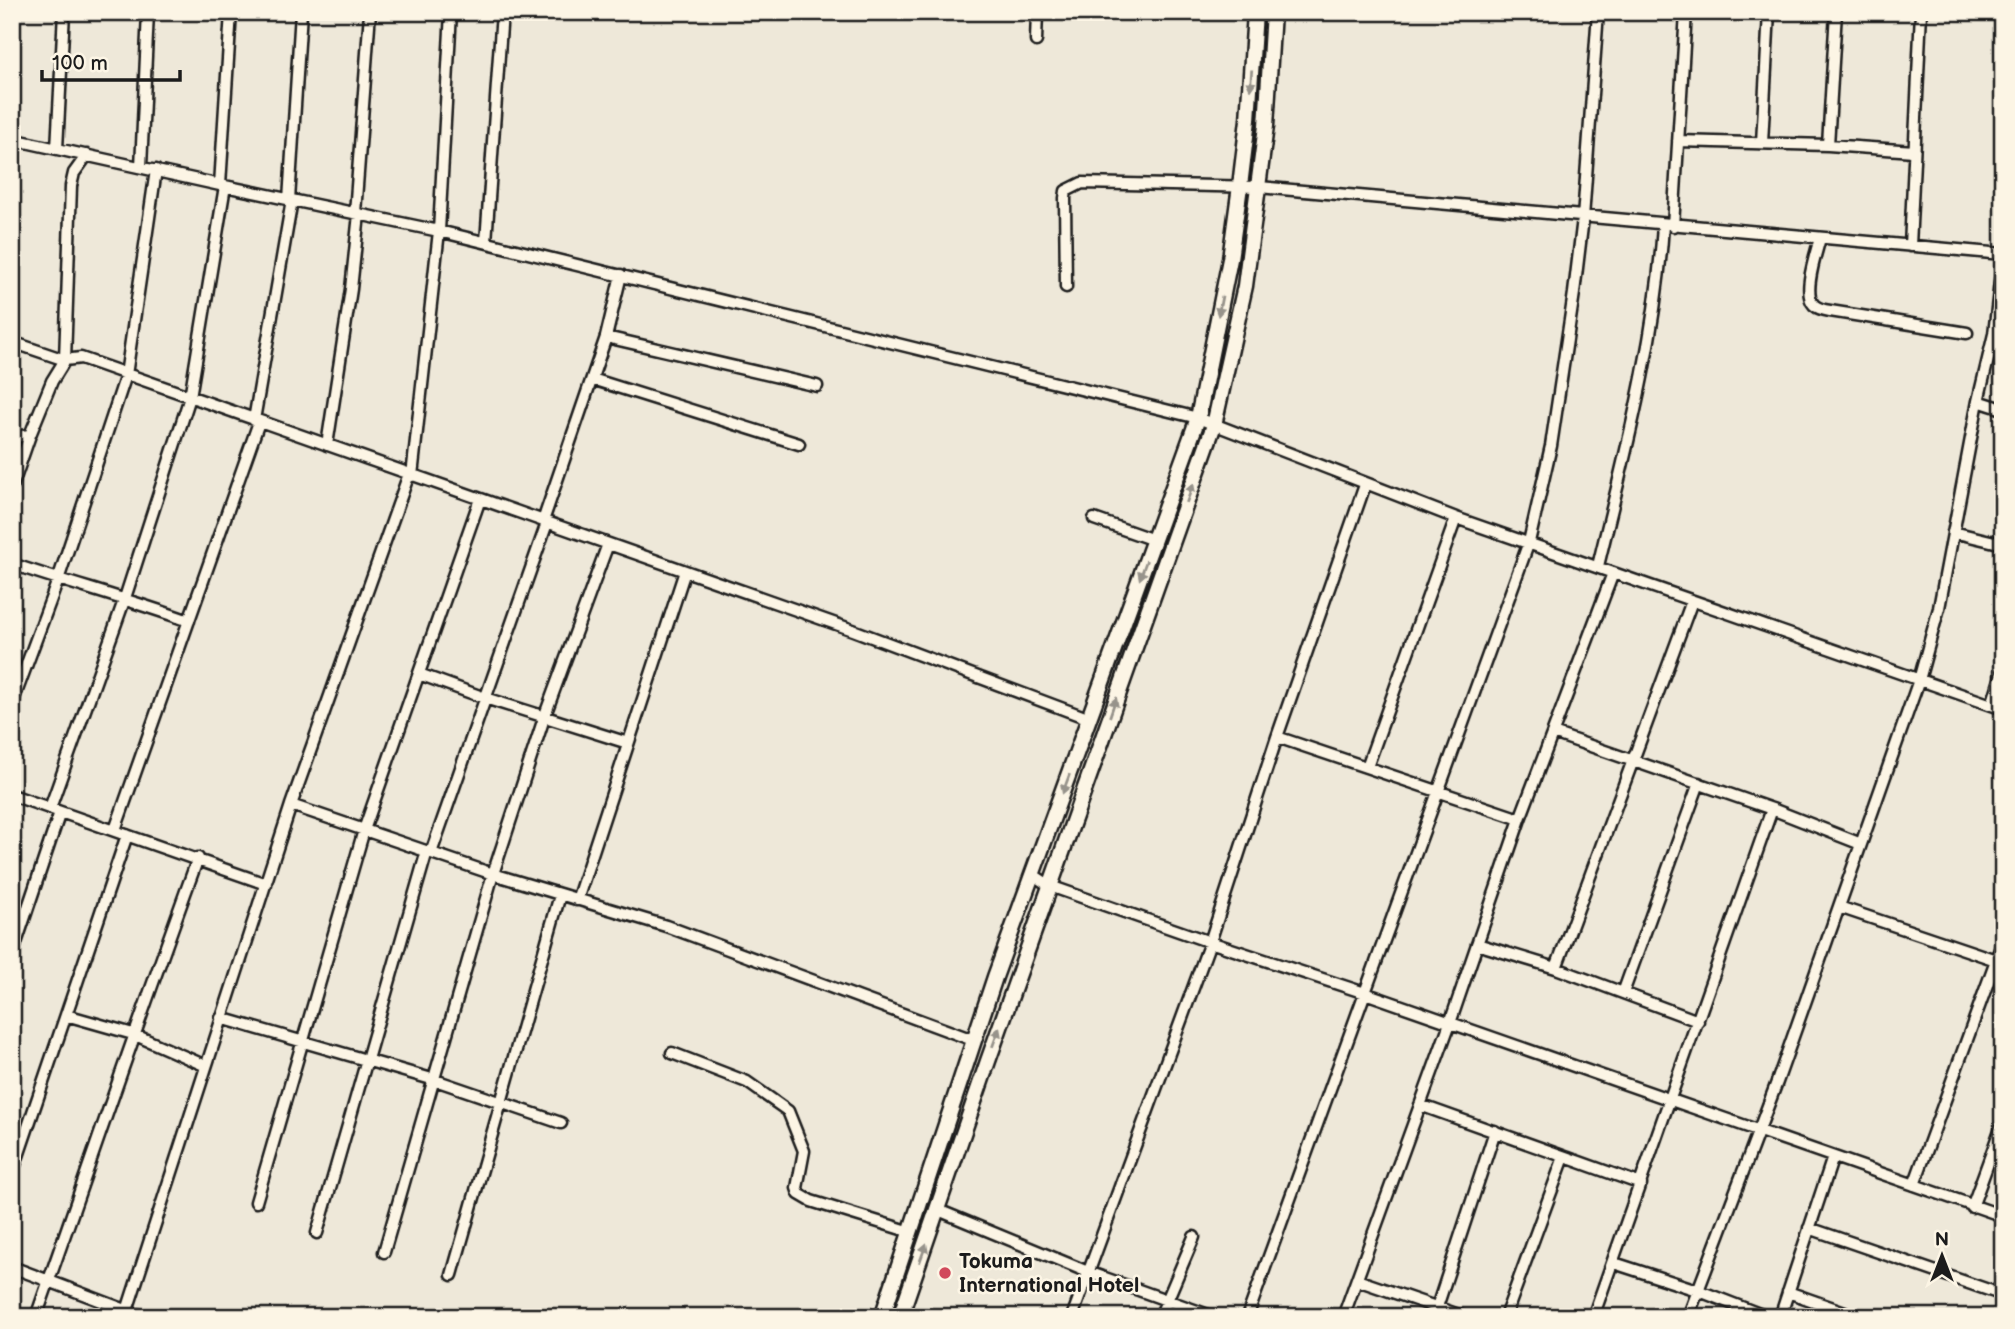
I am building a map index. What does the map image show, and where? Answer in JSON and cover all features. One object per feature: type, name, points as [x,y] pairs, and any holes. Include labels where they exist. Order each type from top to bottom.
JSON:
[{"type":"main road","points":[[881,1317],[972,1040],[1198,418],[1230,259],[1248,120],[1255,12]]},
{"type":"main road","points":[[900,1317],[1214,425],[1245,286],[1266,126],[1273,12]]},
{"type":"street","points":[[57,149],[64,12]]},
{"type":"street","points":[[141,167],[148,12]]},
{"type":"street","points":[[12,955],[55,810],[190,397],[223,186],[231,12]]},
{"type":"street","points":[[115,830],[256,421],[291,200],[301,12]]},
{"type":"street","points":[[327,445],[351,289],[370,12]]},
{"type":"street","points":[[126,1313],[291,805],[411,475],[439,231],[451,12]]},
{"type":"street","points":[[486,242],[502,12]]},
{"type":"street","points":[[1037,12],[1037,41]]},
{"type":"street","points":[[1247,1317],[1529,542],[1551,446],[1583,218],[1598,12]]},
{"type":"street","points":[[1598,566],[1647,356],[1668,225],[1678,141],[1686,12]]},
{"type":"street","points":[[1762,143],[1769,12]]},
{"type":"street","points":[[1828,145],[1836,12]]},
{"type":"street","points":[[1910,246],[1921,12]]},
{"type":"street","points":[[12,139],[486,242],[1198,418],[1365,485],[1456,518],[2003,709]]},
{"type":"street","points":[[1678,141],[1828,145],[1914,151]]},
{"type":"street","points":[[12,487],[52,382],[65,360],[71,186],[74,173],[87,155]]},
{"type":"street","points":[[12,704],[58,580],[126,375],[156,170]]},
{"type":"street","points":[[1066,287],[1066,191],[1082,183],[1259,187],[2003,254],[1994,334],[1978,401],[1939,608],[1919,680],[1758,1132],[1688,1317]]},
{"type":"street","points":[[1820,238],[1809,286],[1809,297],[1815,307],[1967,333]]},
{"type":"street","points":[[317,1233],[429,852],[545,522],[606,337],[621,275]]},
{"type":"street","points":[[606,337],[817,386]]},
{"type":"street","points":[[12,342],[65,360],[81,358],[853,630],[1090,719]]},
{"type":"street","points":[[592,379],[799,444]]},
{"type":"street","points":[[1978,401],[2003,409]]},
{"type":"street","points":[[12,437],[30,435]]},
{"type":"street","points":[[1072,1317],[1210,942],[1277,737],[1365,485]]},
{"type":"street","points":[[256,1202],[365,830],[480,499]]},
{"type":"street","points":[[1367,767],[1456,518]]},
{"type":"street","points":[[1094,519],[1154,540]]},
{"type":"street","points":[[1953,532],[2003,544]]},
{"type":"street","points":[[384,1252],[493,874],[545,715],[608,544]]},
{"type":"street","points":[[12,564],[125,598],[189,621]]},
{"type":"street","points":[[577,900],[685,571]]},
{"type":"street","points":[[1343,1317],[1450,1023],[1520,819],[1613,573]]},
{"type":"street","points":[[1556,968],[1692,601]]},
{"type":"street","points":[[1992,705],[2003,670]]},
{"type":"street","points":[[419,674],[628,743]]},
{"type":"street","points":[[1553,733],[1772,809],[1861,844]]},
{"type":"street","points":[[1277,737],[1520,819]]},
{"type":"street","points":[[1623,993],[1699,783]]},
{"type":"street","points":[[12,795],[266,884]]},
{"type":"street","points":[[291,805],[493,874],[666,926],[972,1040]]},
{"type":"street","points":[[1593,1317],[1772,809]]},
{"type":"street","points":[[12,1174],[127,835]]},
{"type":"street","points":[[36,1317],[133,1034],[198,858]]},
{"type":"street","points":[[1032,874],[1051,886],[2003,1216]]},
{"type":"street","points":[[452,1275],[560,895]]},
{"type":"street","points":[[1839,907],[1996,960]]},
{"type":"street","points":[[1914,1185],[2003,941]]},
{"type":"street","points":[[1477,944],[1556,968],[1698,1021]]},
{"type":"street","points":[[66,1015],[133,1034],[206,1066]]},
{"type":"street","points":[[221,1018],[435,1080],[561,1124]]},
{"type":"street","points":[[672,1054],[747,1082],[779,1102],[788,1111],[804,1152],[797,1188],[799,1194],[811,1201],[911,1232]]},
{"type":"street","points":[[1420,1105],[1641,1184]]},
{"type":"street","points":[[1972,1206],[2003,1122]]},
{"type":"street","points":[[1437,1307],[1495,1131]]},
{"type":"street","points":[[1505,1317],[1564,1157]]},
{"type":"street","points":[[1780,1317],[1833,1157]]},
{"type":"street","points":[[938,1210],[1088,1272],[1214,1317]]},
{"type":"street","points":[[1809,1228],[2003,1295]]},
{"type":"street","points":[[1160,1317],[1194,1237]]},
{"type":"street","points":[[1614,1263],[1697,1290],[1767,1317]]},
{"type":"street","points":[[12,1268],[126,1313],[144,1317]]},
{"type":"street","points":[[1357,1280],[1465,1317]]},
{"type":"street","points":[[1788,1292],[1859,1317]]},
{"type":"place","name":"Tokuma International Hotel","points":[[945,1273]]}]
